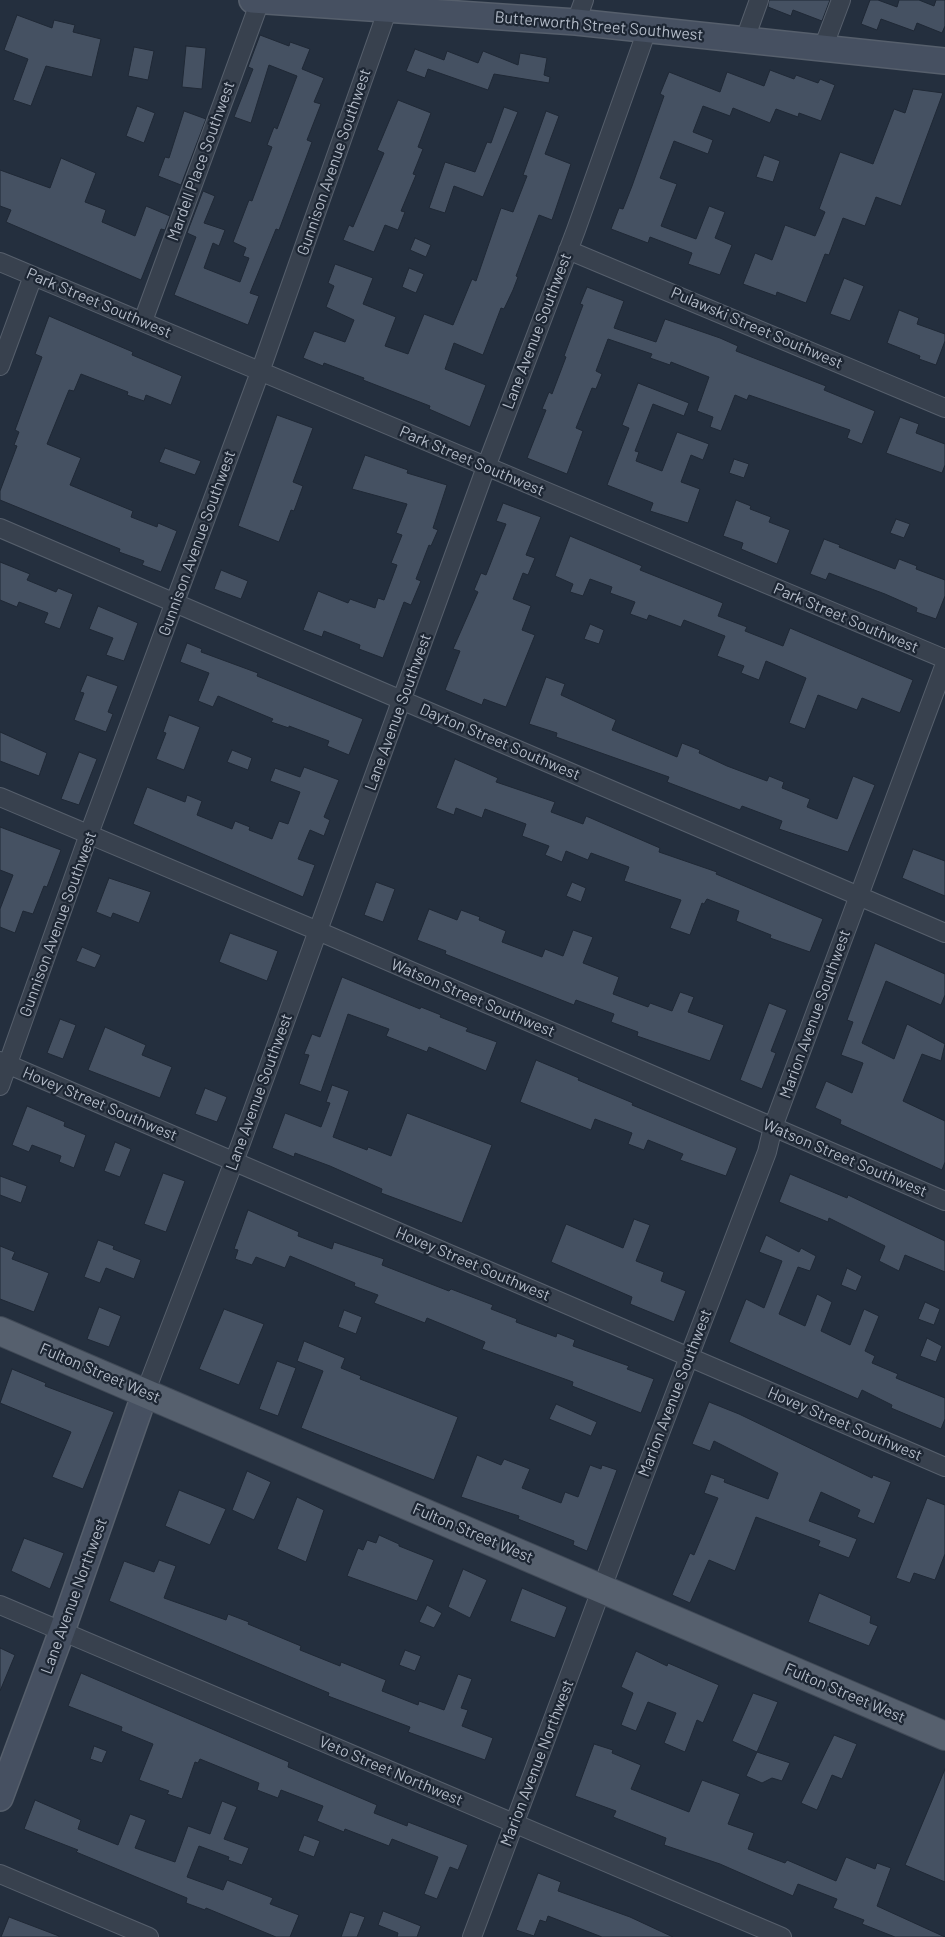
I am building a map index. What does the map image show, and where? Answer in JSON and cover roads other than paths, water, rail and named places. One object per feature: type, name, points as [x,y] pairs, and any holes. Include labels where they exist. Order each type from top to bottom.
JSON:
[{"type":"main road","name":"Fulton Street West","points":[[0,1331],[945,1736]]},
{"type":"street","name":"Butterworth Street Southwest","points":[[256,0],[580,11],[647,30],[945,61]]},
{"type":"street","name":"Mardell Place Southwest","points":[[143,321],[256,0]]},
{"type":"street","points":[[745,39],[759,0]]},
{"type":"street","points":[[823,48],[840,0]]},
{"type":"street","name":"Gunnison Avenue Southwest","points":[[0,1086],[4,1062],[260,372],[389,5]]},
{"type":"street","name":"Lane Avenue Southwest","points":[[146,1393],[234,1162],[647,30]]},
{"type":"street","name":"Pulawski Street Southwest","points":[[568,250],[945,408]]},
{"type":"street","name":"Park Street Southwest","points":[[0,262],[945,659]]},
{"type":"street","points":[[0,366],[33,276]]},
{"type":"street","name":"Dayton Street Southwest","points":[[0,528],[945,933]]},
{"type":"street","name":"Marion Avenue Southwest","points":[[602,1588],[767,1152],[773,1127],[945,664]]},
{"type":"street","name":"Watson Street Southwest","points":[[0,797],[74,830],[90,834],[318,931],[945,1202]]},
{"type":"street","name":"Hovey Street Southwest","points":[[4,1062],[945,1468]]},
{"type":"street","name":"Lane Avenue Northwest","points":[[0,1798],[62,1632],[146,1393]]},
{"type":"street","name":"Marion Avenue Northwest","points":[[472,1937],[602,1588]]},
{"type":"street","name":"Veto Street Northwest","points":[[0,1605],[782,1937]]},
{"type":"street","points":[[0,1874],[149,1937]]}]
